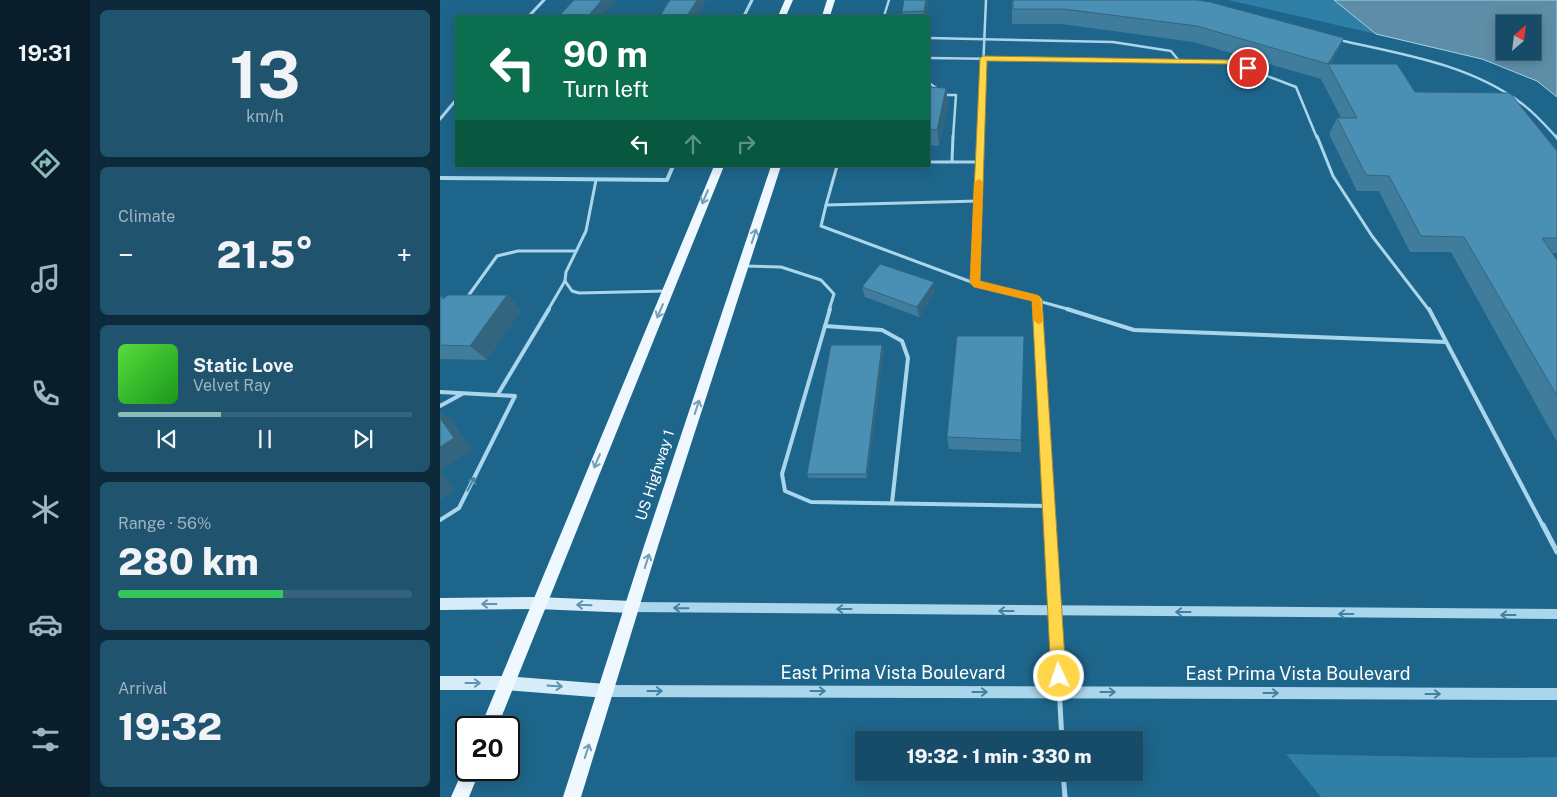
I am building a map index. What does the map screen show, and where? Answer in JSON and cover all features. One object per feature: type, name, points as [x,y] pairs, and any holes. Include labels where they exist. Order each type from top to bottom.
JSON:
[{"type":"main road","points":[[782,15],[789,0]]},
{"type":"main road","points":[[826,15],[831,0]]},
{"type":"main road","points":[[493,716],[537,604],[668,291],[718,167]]},
{"type":"main road","name":"US Highway 1","points":[[572,797],[776,167]]},
{"type":"main road","points":[[440,604],[537,604],[632,607]]},
{"type":"main road","name":"East Prima Vista Boulevard","points":[[440,683],[506,683],[606,690]]},
{"type":"main road","points":[[460,797],[467,781]]},
{"type":"street","points":[[531,15],[544,0]]},
{"type":"street","points":[[744,15],[752,0]]},
{"type":"street","points":[[440,119],[455,101]]},
{"type":"street","points":[[440,178],[667,180],[673,167]]},
{"type":"street","points":[[632,607],[1557,614]]},
{"type":"street","name":"East Prima Vista Boulevard","points":[[606,690],[1557,694]]},
{"type":"lane","points":[[884,15],[889,0]]},
{"type":"lane","points":[[974,283],[986,0]]},
{"type":"lane","points":[[930,38],[1123,43],[1153,46],[1171,51],[1180,62]]},
{"type":"lane","points":[[1335,38],[1439,64],[1484,80],[1520,101],[1557,138]]},
{"type":"lane","points":[[930,58],[1230,62],[1296,87],[1333,176],[1372,236],[1428,307],[1557,552]]},
{"type":"lane","points":[[930,84],[946,95]]},
{"type":"lane","points":[[937,95],[956,95],[952,161]]},
{"type":"lane","points":[[930,162],[979,162]]},
{"type":"lane","points":[[837,167],[821,226],[974,283],[1037,299],[1134,330],[1446,342]]},
{"type":"lane","points":[[498,394],[565,281],[566,272],[586,231],[596,180]]},
{"type":"lane","points":[[826,205],[978,201]]},
{"type":"lane","points":[[464,302],[496,256],[518,251],[576,251]]},
{"type":"lane","points":[[744,266],[781,267],[820,280],[834,294],[782,474],[784,491],[811,502],[1049,506]]},
{"type":"lane","points":[[565,281],[572,291],[578,293],[668,291]]},
{"type":"lane","points":[[1037,299],[1062,731]]},
{"type":"lane","points":[[825,326],[882,330],[902,341],[908,358],[892,503]]},
{"type":"lane","points":[[440,392],[515,396],[459,508],[440,520]]},
{"type":"lane","points":[[440,406],[464,393]]},
{"type":"lane","points":[[1064,781],[1065,797]]},
{"type":"shaded area","points":[[1228,0],[1334,0],[1376,34]]},
{"type":"shaded area","points":[[1334,0],[1557,0],[1557,97],[1537,81],[1482,59],[1376,34]]},
{"type":"shaded area","points":[[1286,754],[1493,758],[1557,757],[1557,797],[1321,797]]},
{"type":"building","points":[[574,0],[602,0],[589,15],[560,15]]},
{"type":"building","points":[[670,0],[697,0],[688,15],[661,15]]},
{"type":"building","points":[[904,0],[926,0],[924,11],[902,12]]},
{"type":"building","points":[[1013,0],[1197,0],[1344,38],[1328,64],[1197,26],[1064,9],[1013,9]]},
{"type":"building","points":[[1328,64],[1397,64],[1415,92],[1510,93],[1557,151],[1557,238],[1542,238],[1557,260],[1557,396],[1464,237],[1421,236],[1389,176],[1366,175],[1337,118],[1357,118]]},
{"type":"building","points":[[930,87],[946,88],[937,130],[930,129]]},
{"type":"building","points":[[880,264],[934,282],[917,307],[862,287]]},
{"type":"building","points":[[440,295],[443,299],[448,295],[507,295],[470,346],[440,345]]},
{"type":"building","points":[[957,336],[1024,336],[1021,440],[947,437]]},
{"type":"building","points":[[831,345],[882,345],[866,474],[807,474]]},
{"type":"building","points":[[440,418],[454,438],[440,447]]},
{"type":"slow traffic","points":[[979,182],[974,283],[1037,299],[1038,320]]},
{"type":"route","points":[[1059,676],[1037,299],[974,283],[983,58],[1230,62],[1248,68]]}]
